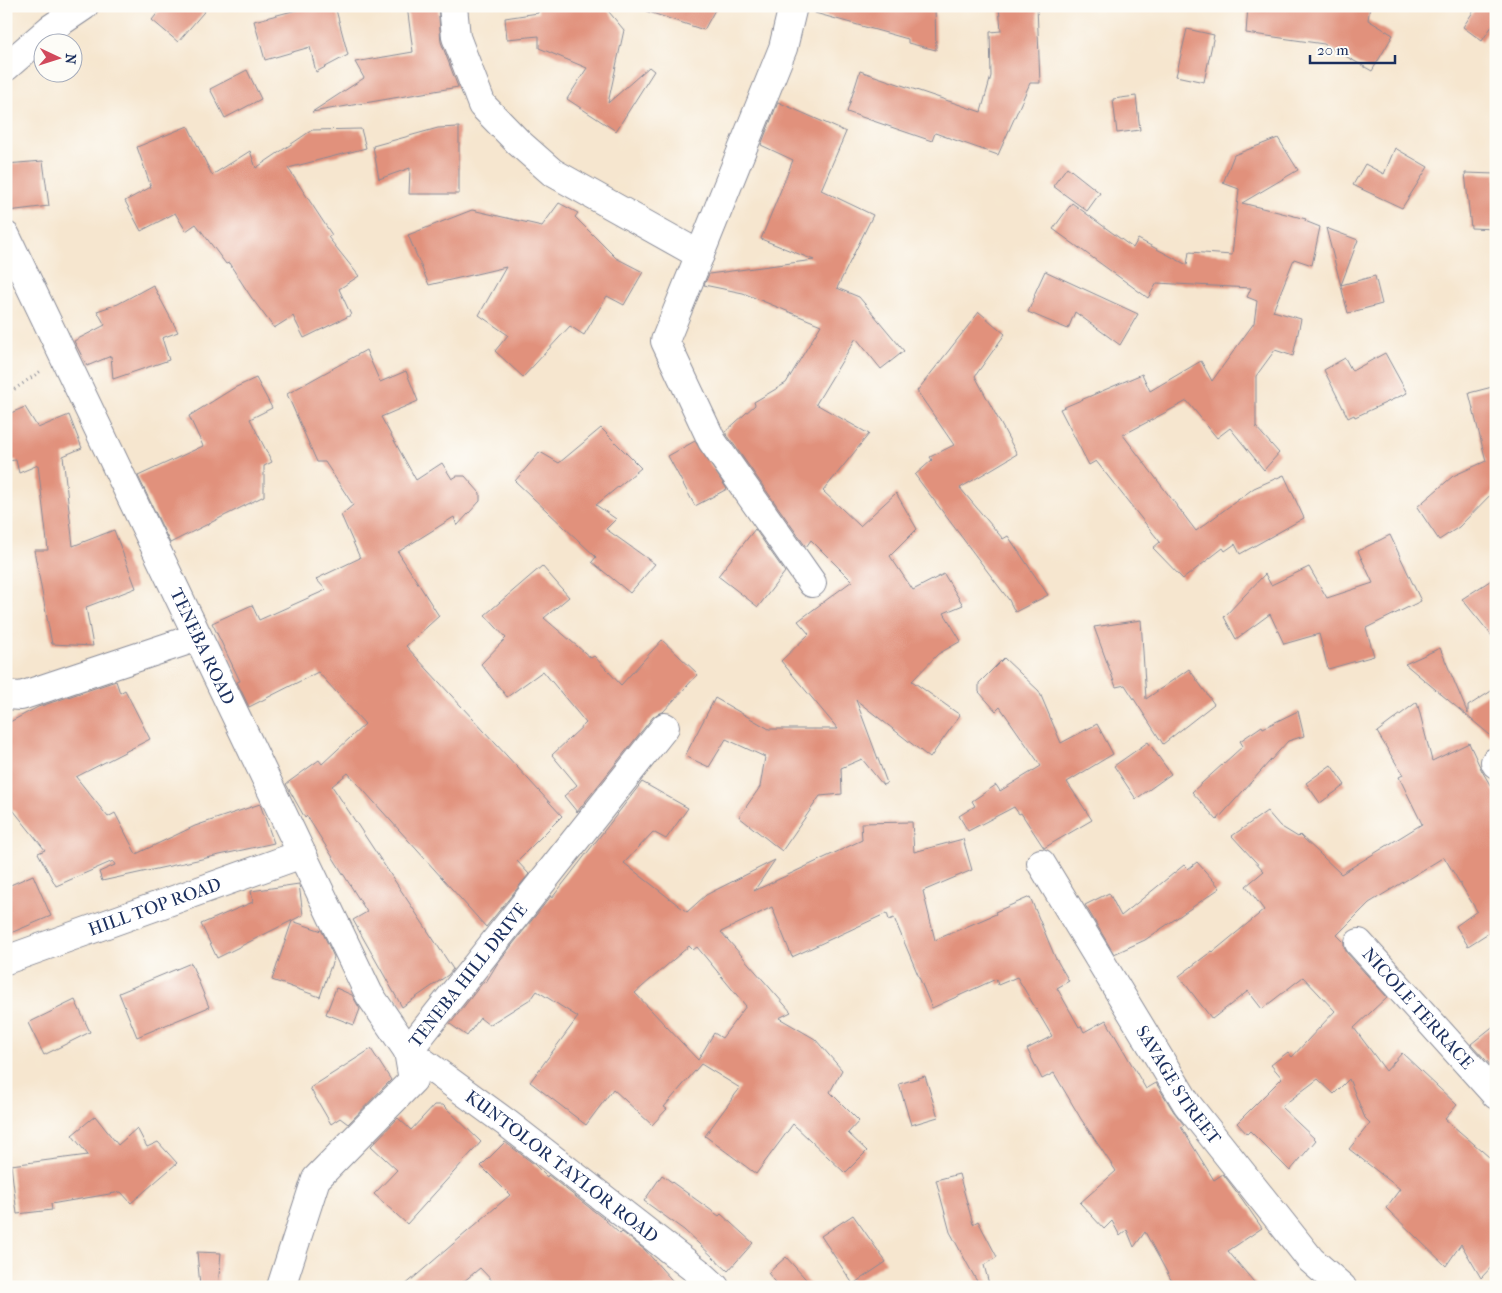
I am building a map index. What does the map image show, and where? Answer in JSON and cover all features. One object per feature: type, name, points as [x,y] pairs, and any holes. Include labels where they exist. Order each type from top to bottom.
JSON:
[{"type":"street","points":[[6,67],[50,29],[84,6]]},
{"type":"street","points":[[452,6],[456,37],[482,105],[518,142],[552,172],[700,254]]},
{"type":"street","points":[[793,6],[783,48],[665,341],[712,441],[812,582]]},
{"type":"street","name":"TENEBA ROAD","points":[[6,236],[368,994],[408,1051]]},
{"type":"street","points":[[6,695],[22,696],[198,637]]},
{"type":"street","name":"TENEBA HILL DRIVE","points":[[280,1287],[316,1179],[413,1080],[408,1051],[665,727]]},
{"type":"street","name":"HILL TOP ROAD","points":[[6,960],[302,854]]},
{"type":"street","name":"SAVAGE STREET","points":[[1041,863],[1186,1104],[1311,1260],[1342,1287]]},
{"type":"street","name":"NICOLE TERRACE","points":[[1359,943],[1496,1095]]},
{"type":"street","name":"KUNTOLOR TAYLOR ROAD","points":[[408,1051],[531,1142],[701,1274],[715,1287]]},
{"type":"path","points":[[6,395],[64,355]]},
{"type":"building","points":[[163,6],[209,6],[178,42],[152,20]]},
{"type":"building","points":[[312,6],[335,6],[348,55],[316,72],[310,47],[265,60],[254,21]]},
{"type":"building","points":[[407,6],[438,6],[441,42],[458,87],[312,112],[364,78],[355,62],[413,52]]},
{"type":"building","points":[[538,6],[604,6],[624,30],[608,103],[649,67],[654,71],[616,131],[567,99],[587,68],[539,48],[539,36],[507,39],[505,18],[538,13]]},
{"type":"building","points":[[647,6],[717,6],[704,30],[646,11]]},
{"type":"building","points":[[815,6],[935,6],[936,50],[908,43],[908,39],[815,13]]},
{"type":"building","points":[[999,6],[1037,6],[1040,83],[1030,83],[998,155],[935,133],[932,141],[847,112],[860,71],[981,112],[991,76],[990,32],[1001,31]]},
{"type":"building","points":[[1248,6],[1370,6],[1368,20],[1393,35],[1372,71],[1324,44],[1246,33]]},
{"type":"building","points":[[1477,6],[1496,6],[1496,20],[1482,41],[1463,27]]},
{"type":"building","points":[[1187,29],[1214,35],[1204,82],[1176,76]]},
{"type":"building","points":[[247,70],[261,99],[225,118],[210,89]]},
{"type":"building","points":[[1136,96],[1140,130],[1117,133],[1113,99]]},
{"type":"building","points":[[778,102],[846,132],[821,190],[873,215],[837,288],[859,297],[904,351],[881,369],[856,338],[816,404],[869,434],[823,491],[860,526],[896,493],[917,529],[890,556],[913,590],[944,574],[963,605],[944,613],[961,641],[938,654],[912,681],[960,715],[930,758],[856,700],[887,783],[883,785],[862,759],[841,768],[842,794],[820,796],[782,851],[739,817],[760,787],[765,757],[726,739],[709,767],[685,756],[715,698],[769,729],[838,729],[781,661],[809,634],[798,621],[852,581],[811,540],[806,547],[725,432],[755,405],[754,402],[786,383],[821,325],[743,293],[704,285],[709,274],[814,260],[761,239],[793,160],[761,145]]},
{"type":"building","points":[[188,126],[212,175],[250,151],[256,168],[312,130],[361,129],[366,148],[288,168],[332,235],[328,237],[359,276],[339,289],[351,315],[304,338],[293,316],[274,328],[229,263],[226,264],[196,224],[186,231],[175,213],[141,231],[125,201],[151,187],[137,147]]},
{"type":"building","points":[[459,127],[459,194],[409,194],[410,168],[379,179],[373,146],[438,128]]},
{"type":"building","points":[[1278,138],[1298,170],[1242,203],[1306,219],[1305,221],[1320,227],[1312,265],[1294,259],[1273,311],[1301,319],[1293,356],[1275,350],[1256,376],[1256,427],[1279,453],[1264,470],[1230,428],[1217,438],[1187,401],[1123,435],[1196,531],[1254,488],[1284,475],[1304,518],[1240,554],[1235,544],[1225,551],[1223,548],[1183,579],[1153,548],[1160,542],[1096,461],[1089,465],[1060,409],[1142,374],[1150,391],[1201,361],[1212,381],[1254,323],[1257,301],[1247,297],[1251,288],[1157,283],[1148,298],[1053,229],[1072,203],[1133,248],[1138,239],[1187,265],[1189,252],[1232,255],[1239,189],[1223,183],[1234,155]]},
{"type":"building","points":[[1395,148],[1428,167],[1402,208],[1353,185],[1365,164],[1384,174]]},
{"type":"building","points":[[43,161],[49,206],[8,211],[6,164]]},
{"type":"building","points":[[1067,167],[1100,193],[1087,211],[1053,186]]},
{"type":"building","points":[[1465,173],[1496,174],[1496,229],[1471,228]]},
{"type":"building","points":[[559,203],[578,213],[575,217],[616,258],[643,272],[624,305],[607,296],[584,335],[570,326],[523,377],[495,351],[508,335],[479,315],[506,267],[429,285],[408,235],[472,210],[542,226]]},
{"type":"building","points":[[1326,228],[1358,240],[1341,285],[1375,276],[1382,304],[1348,313]]},
{"type":"building","points":[[1045,271],[1138,314],[1120,345],[1075,312],[1068,329],[1028,312]]},
{"type":"building","points":[[153,285],[178,332],[162,338],[169,360],[113,379],[111,356],[87,366],[74,341],[105,325],[97,311],[118,304]]},
{"type":"building","points":[[979,312],[1005,334],[975,376],[1017,454],[960,488],[1003,539],[1008,536],[1048,595],[1015,612],[1009,600],[915,475],[932,460],[930,457],[954,445],[917,391]]},
{"type":"building","points":[[366,350],[380,382],[406,371],[418,401],[381,417],[416,480],[442,463],[452,479],[457,476],[465,476],[480,493],[480,501],[457,526],[454,517],[398,552],[439,616],[406,646],[562,816],[517,861],[529,874],[486,927],[348,773],[332,786],[453,969],[448,975],[402,1007],[353,920],[367,912],[307,816],[305,818],[286,784],[319,760],[322,764],[365,724],[318,672],[249,707],[237,682],[240,681],[212,623],[252,605],[259,620],[326,590],[316,579],[360,558],[341,515],[353,505],[325,462],[317,462],[287,394]]},
{"type":"building","points":[[1385,353],[1407,393],[1355,417],[1354,415],[1348,418],[1324,370],[1345,358],[1352,371]]},
{"type":"building","points":[[256,378],[272,408],[250,419],[272,462],[264,466],[264,496],[170,543],[138,476],[203,446],[189,416],[234,388]]},
{"type":"building","points":[[1496,386],[1496,489],[1459,527],[1439,540],[1417,507],[1453,476],[1486,461],[1469,393]]},
{"type":"building","points":[[25,407],[38,428],[69,415],[82,448],[63,456],[73,546],[114,530],[136,588],[86,607],[93,646],[52,644],[34,550],[48,550],[38,465],[19,473],[16,460],[6,461],[6,415]]},
{"type":"building","points":[[601,428],[641,468],[596,505],[616,519],[606,529],[655,564],[630,593],[592,562],[596,557],[515,481],[540,452],[559,463]]},
{"type":"building","points":[[695,441],[727,489],[695,506],[668,456]]},
{"type":"building","points":[[755,529],[785,572],[758,607],[718,576]]},
{"type":"building","points":[[1390,535],[1421,601],[1366,628],[1374,656],[1328,669],[1319,634],[1284,644],[1270,614],[1236,639],[1224,617],[1265,574],[1271,585],[1309,567],[1327,598],[1373,583],[1358,551]]},
{"type":"building","points":[[542,566],[569,597],[544,618],[591,658],[594,656],[621,685],[662,640],[698,674],[663,712],[653,717],[577,812],[564,796],[577,785],[552,755],[586,723],[543,671],[507,697],[481,664],[506,638],[485,615]]},
{"type":"building","points":[[1496,577],[1496,641],[1462,599]]},
{"type":"building","points":[[1141,620],[1146,699],[1189,669],[1214,704],[1163,744],[1125,685],[1116,687],[1094,627]]},
{"type":"building","points":[[1440,648],[1468,714],[1468,706],[1496,688],[1496,740],[1405,664]]},
{"type":"building","points":[[1004,658],[1039,691],[1061,743],[1097,724],[1113,754],[1067,782],[1092,820],[1044,848],[1021,813],[1019,814],[1014,807],[968,831],[959,816],[975,806],[972,801],[996,785],[1000,791],[1041,766],[1000,707],[996,711],[979,692],[979,683]]},
{"type":"building","points":[[116,681],[120,693],[125,690],[150,739],[76,777],[108,817],[115,813],[136,854],[195,826],[260,804],[274,843],[102,881],[99,872],[115,865],[113,861],[56,886],[38,853],[45,850],[6,801],[6,724],[38,707]]},
{"type":"building","points":[[1417,702],[1432,761],[1469,743],[1496,795],[1496,941],[1490,932],[1468,946],[1456,926],[1477,911],[1444,857],[1369,903],[1337,935],[1344,942],[1347,953],[1387,997],[1354,1028],[1386,1071],[1402,1053],[1457,1105],[1445,1119],[1496,1163],[1496,1262],[1481,1278],[1461,1244],[1446,1266],[1386,1208],[1400,1189],[1349,1149],[1370,1123],[1365,1118],[1349,1079],[1334,1094],[1318,1079],[1281,1107],[1316,1140],[1290,1171],[1250,1131],[1247,1134],[1237,1123],[1282,1078],[1271,1065],[1288,1052],[1292,1057],[1335,1011],[1303,977],[1262,1009],[1248,991],[1212,1019],[1179,976],[1213,952],[1264,910],[1246,886],[1264,871],[1232,836],[1267,811],[1280,826],[1298,837],[1300,835],[1341,874],[1422,824],[1399,777],[1403,775],[1377,732]]},
{"type":"building","points":[[1298,711],[1304,736],[1288,741],[1217,820],[1192,792],[1243,746],[1240,741],[1262,726],[1263,728]]},
{"type":"building","points":[[1148,742],[1171,774],[1136,799],[1114,766]]},
{"type":"building","points":[[1331,765],[1345,785],[1320,803],[1306,783]]},
{"type":"building","points":[[642,782],[688,808],[666,839],[653,832],[624,863],[687,912],[706,895],[775,860],[754,891],[862,840],[861,823],[912,822],[914,852],[963,839],[972,870],[923,891],[935,940],[1030,897],[1055,957],[1069,981],[1057,988],[1079,1027],[1081,1026],[1084,1032],[1106,1020],[1146,1089],[1156,1083],[1184,1125],[1181,1127],[1214,1180],[1223,1174],[1262,1228],[1228,1251],[1258,1287],[1175,1287],[1145,1232],[1134,1247],[1127,1230],[1120,1236],[1112,1221],[1104,1229],[1080,1203],[1116,1171],[1081,1119],[1054,1073],[1042,1079],[1027,1049],[1052,1036],[1017,977],[998,985],[996,979],[932,1008],[894,918],[889,920],[887,913],[792,957],[772,907],[721,932],[791,1012],[779,1018],[815,1039],[842,1070],[830,1092],[859,1121],[848,1133],[867,1151],[845,1173],[793,1124],[756,1174],[705,1136],[740,1088],[701,1064],[664,1107],[667,1109],[652,1125],[613,1089],[586,1125],[530,1082],[578,1017],[537,991],[532,998],[489,1025],[480,1018],[467,1036],[450,1024],[484,981],[486,982],[497,964],[551,896],[552,898]],"holes":[[[689,946],[693,950],[697,947],[746,1006],[722,1038],[714,1033],[698,1060],[635,993]]]},
{"type":"building","points":[[1197,862],[1220,888],[1145,940],[1114,954],[1085,905],[1109,893],[1121,916],[1184,865],[1188,869]]},
{"type":"building","points":[[33,875],[51,916],[6,935],[6,887]]},
{"type":"building","points":[[299,884],[303,915],[217,958],[201,924],[253,902],[251,891]]},
{"type":"building","points":[[292,921],[322,931],[334,957],[320,997],[272,980]]},
{"type":"building","points":[[191,963],[209,1007],[137,1037],[119,993]]},
{"type":"building","points":[[336,988],[352,995],[360,1009],[354,1025],[326,1014]]},
{"type":"building","points":[[75,1000],[90,1032],[44,1055],[28,1023]]},
{"type":"building","points":[[1496,1024],[1496,1071],[1471,1044]]},
{"type":"building","points":[[371,1049],[391,1080],[348,1124],[340,1118],[331,1124],[310,1088]]},
{"type":"building","points":[[925,1076],[938,1117],[911,1125],[899,1084]]},
{"type":"building","points":[[434,1105],[443,1105],[481,1142],[407,1224],[374,1194],[397,1170],[371,1146],[398,1118],[411,1130]]},
{"type":"building","points":[[95,1116],[118,1145],[137,1128],[147,1147],[158,1142],[177,1163],[131,1203],[121,1192],[51,1204],[52,1210],[17,1214],[11,1165],[88,1155],[72,1135]]},
{"type":"building","points":[[505,1142],[534,1164],[547,1177],[548,1175],[604,1219],[620,1234],[622,1232],[645,1250],[678,1287],[498,1287],[480,1268],[457,1287],[403,1287],[510,1195],[481,1166]]},
{"type":"building","points":[[959,1174],[973,1224],[978,1221],[997,1257],[984,1265],[989,1284],[982,1287],[980,1287],[950,1232],[936,1180]]},
{"type":"building","points":[[662,1175],[719,1216],[721,1214],[753,1243],[728,1271],[684,1230],[644,1201]]},
{"type":"building","points":[[853,1215],[886,1262],[853,1284],[821,1236]]},
{"type":"building","points":[[197,1252],[221,1253],[218,1287],[200,1287]]},
{"type":"building","points":[[786,1257],[813,1287],[780,1287],[768,1273]]}]
